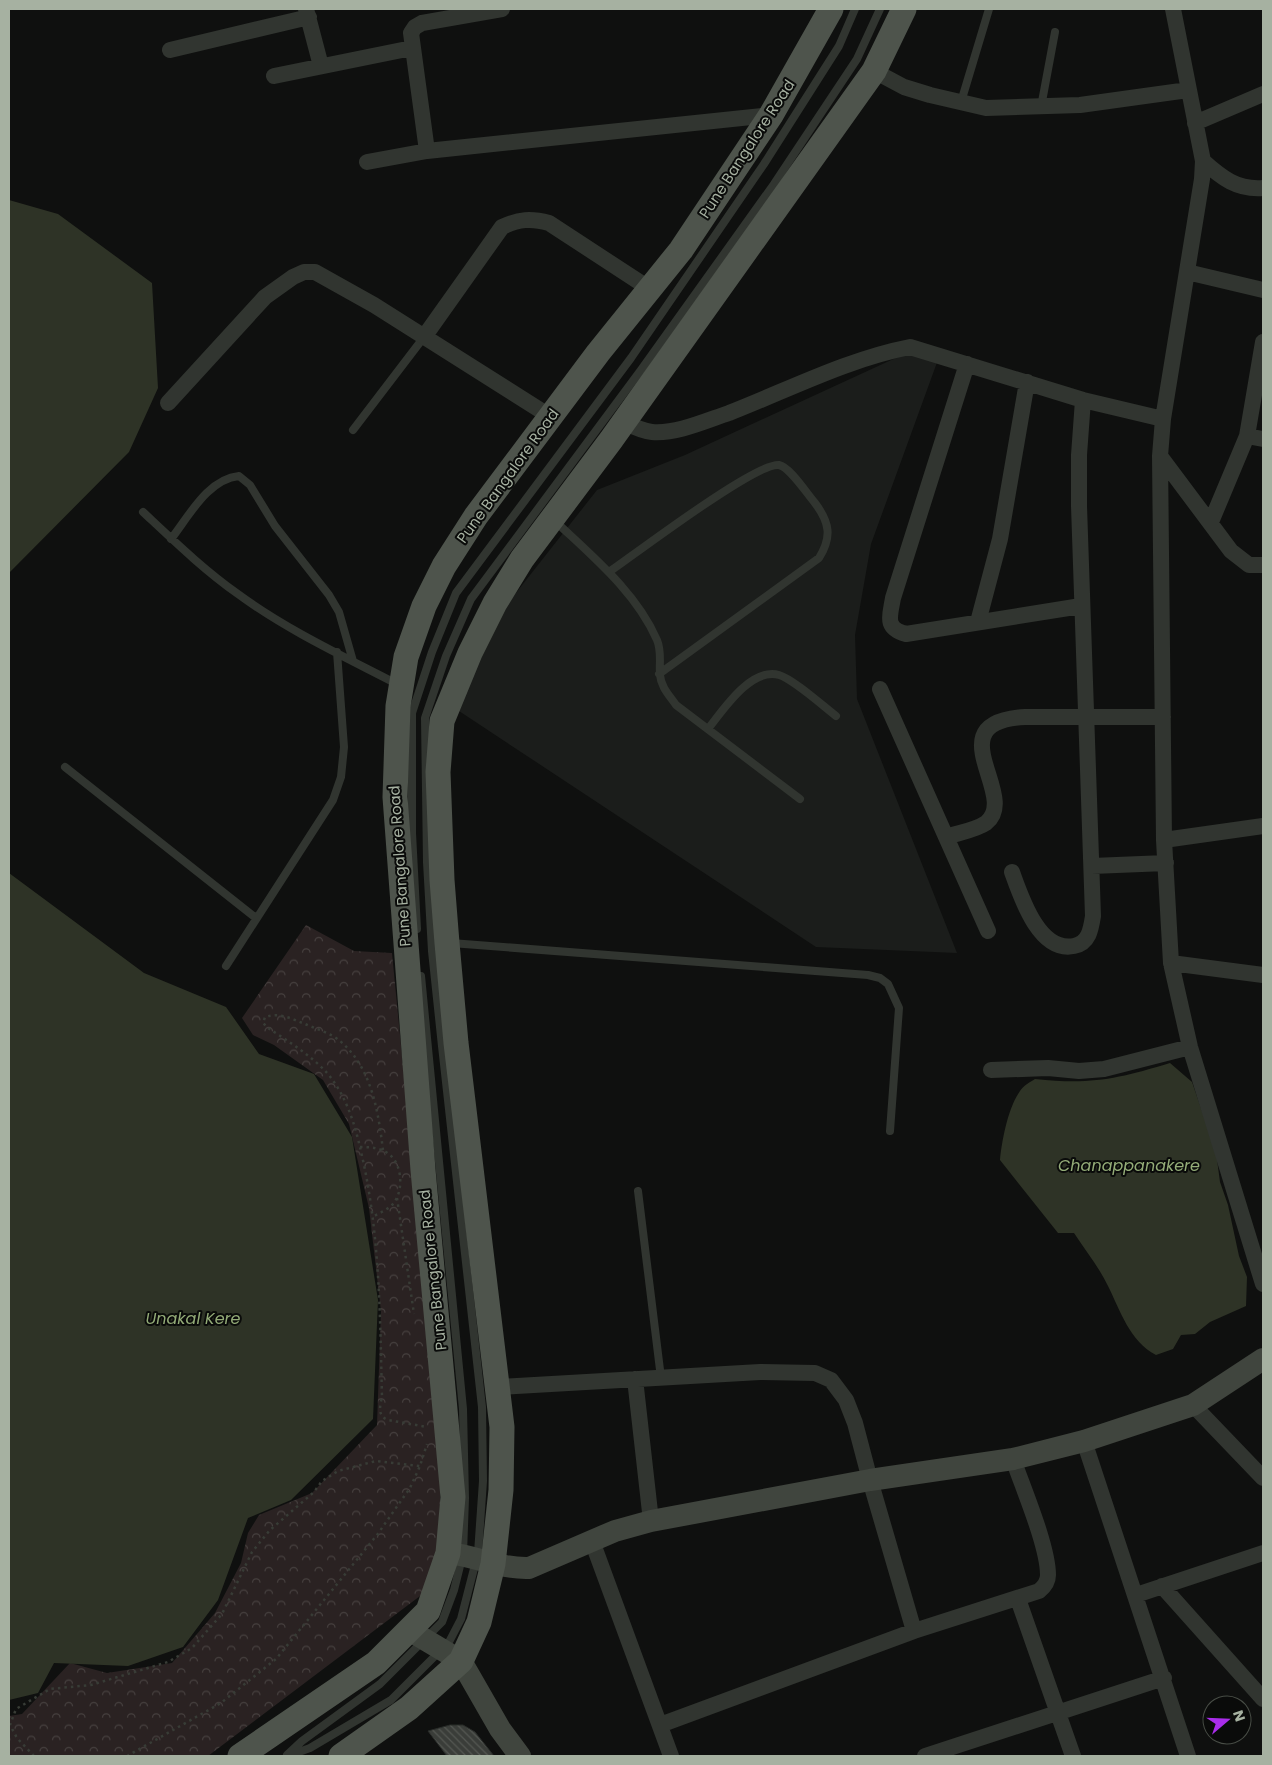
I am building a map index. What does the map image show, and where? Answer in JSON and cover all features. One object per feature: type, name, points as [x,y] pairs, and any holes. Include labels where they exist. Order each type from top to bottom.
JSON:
[{"type":"main road","name":"Pune Bangalore Road","points":[[240,1756],[376,1663],[434,1645],[479,1622],[470,1558],[453,1497],[423,1170],[398,851],[395,749],[401,686],[406,657],[421,614],[444,566],[476,516],[598,353],[681,250],[771,115],[831,9]]},
{"type":"main road","name":"Pune Bangalore Road","points":[[341,1756],[409,1708],[434,1645],[428,1611],[470,1558],[501,1490],[502,1427],[478,1238],[442,880],[438,772],[442,721],[470,653],[495,604],[522,559],[624,422],[874,71],[904,9]]},
{"type":"street","points":[[427,151],[411,34],[415,27],[422,23],[498,9]]},
{"type":"street","points":[[1173,9],[1203,161],[1163,419],[1160,456],[1164,840],[1171,963],[1190,1048],[1263,1284]]},
{"type":"street","points":[[170,50],[308,13],[321,66]]},
{"type":"street","points":[[274,76],[412,48]]},
{"type":"street","points":[[874,71],[904,87],[986,108],[1080,104],[1188,90]]},
{"type":"street","points":[[1196,123],[1263,94]]},
{"type":"street","points":[[367,162],[427,151],[771,115]]},
{"type":"street","points":[[1203,161],[1224,180],[1236,186],[1263,188]]},
{"type":"street","points":[[424,337],[502,227],[516,220],[534,219],[549,222],[650,289]]},
{"type":"street","points":[[168,403],[264,297],[293,277],[304,272],[315,272],[424,337],[551,417]]},
{"type":"street","points":[[1187,272],[1263,290]]},
{"type":"street","points":[[1211,522],[1247,436],[1263,342]]},
{"type":"street","points":[[624,422],[650,432],[666,432],[683,428],[757,402],[883,352],[910,347],[1084,400],[1163,419]]},
{"type":"street","points":[[967,364],[889,618],[892,627],[897,632],[906,634],[1081,606]]},
{"type":"street","points":[[978,622],[1000,539],[1027,382]]},
{"type":"street","points":[[1012,872],[1026,910],[1042,932],[1055,944],[1069,947],[1080,945],[1085,941],[1091,930],[1093,916],[1087,717],[1081,606],[1079,455],[1084,400]]},
{"type":"street","points":[[1247,436],[1263,439]]},
{"type":"street","points":[[1160,456],[1231,551],[1241,561],[1250,565],[1263,565]]},
{"type":"street","points":[[880,689],[988,931]]},
{"type":"street","points":[[946,837],[986,822],[991,816],[994,807],[994,794],[983,755],[982,741],[994,722],[1004,718],[1163,717]]},
{"type":"street","points":[[1164,840],[1263,826]]},
{"type":"street","points":[[1092,866],[1166,863]]},
{"type":"street","points":[[1171,963],[1263,975]]},
{"type":"street","points":[[991,1070],[1042,1068],[1079,1071],[1104,1069],[1190,1048]]},
{"type":"street","points":[[470,1558],[514,1569],[529,1568],[592,1541],[652,1521],[870,1480],[1013,1459],[1084,1441],[1193,1405],[1263,1359]]},
{"type":"street","points":[[498,1387],[760,1372],[816,1372],[831,1380],[846,1400],[855,1423],[914,1631]]},
{"type":"street","points":[[635,1379],[652,1521]]},
{"type":"street","points":[[1193,1405],[1263,1478]]},
{"type":"street","points":[[1084,1441],[1164,1678],[1188,1756]]},
{"type":"street","points":[[660,1725],[914,1631],[1018,1600],[1039,1591],[1045,1586],[1048,1576],[1045,1555],[1013,1459]]},
{"type":"street","points":[[592,1541],[671,1756]]},
{"type":"street","points":[[1136,1595],[1263,1553]]},
{"type":"street","points":[[1162,1586],[1263,1699]]},
{"type":"street","points":[[1018,1600],[1073,1756]]},
{"type":"street","points":[[434,1645],[520,1756]]},
{"type":"street","points":[[925,1756],[1164,1678]]},
{"type":"lane","points":[[418,942],[412,833],[412,713],[432,652],[456,593],[631,358],[759,172],[839,46],[855,9]]},
{"type":"lane","points":[[470,1558],[483,1481],[482,1407],[432,951],[427,862],[425,718],[446,656],[471,599],[641,370],[816,123],[857,59],[880,9]]},
{"type":"lane","points":[[961,102],[989,9]]},
{"type":"lane","points":[[1041,107],[1055,32]]},
{"type":"lane","points":[[353,430],[424,337]]},
{"type":"lane","points":[[609,572],[733,486],[766,467],[778,465],[786,468],[820,510],[828,528],[828,543],[819,558],[660,674]]},
{"type":"lane","points":[[171,539],[204,497],[219,482],[229,477],[239,476],[250,485],[275,526],[334,604],[344,626],[352,661]]},
{"type":"lane","points":[[143,512],[171,539],[238,595],[282,622],[401,686]]},
{"type":"lane","points":[[552,518],[609,572],[627,594],[658,642],[662,686],[676,704],[800,799]]},
{"type":"lane","points":[[226,966],[333,800],[342,777],[344,746],[337,652]]},
{"type":"lane","points":[[708,729],[744,687],[764,674],[781,675],[836,716]]},
{"type":"lane","points":[[65,767],[256,918]]},
{"type":"lane","points":[[447,943],[868,975],[880,978],[888,984],[899,1008],[890,1131]]},
{"type":"lane","points":[[420,971],[462,1408],[465,1498],[470,1558]]},
{"type":"lane","points":[[638,1190],[661,1378]]},
{"type":"lane","points":[[287,1756],[310,1748],[391,1700],[434,1645]]},
{"type":"lane","points":[[287,1756],[302,1741],[434,1645]]},
{"type":"path","points":[[383,1150],[379,1116],[373,1092],[351,1052],[340,1040],[311,1026],[284,1016],[273,1014],[265,1017],[263,1023],[268,1028],[318,1064],[328,1075],[350,1112],[360,1148],[374,1216],[378,1270],[382,1396],[380,1413],[383,1418],[388,1420],[428,1427]]},
{"type":"path","points":[[360,1148],[383,1150],[394,1160],[400,1176],[400,1188],[391,1206],[374,1216]]},
{"type":"path","points":[[396,1198],[416,1324]]},
{"type":"path","points":[[427,1418],[428,1435]]},
{"type":"path","points":[[127,1756],[222,1703],[276,1659],[377,1535],[410,1488],[420,1466],[427,1442]]},
{"type":"path","points":[[34,1756],[17,1738],[10,1725],[16,1709],[50,1688],[79,1688],[99,1683],[168,1662],[192,1648],[222,1614],[252,1552],[270,1530],[314,1492],[322,1482],[338,1471],[376,1461],[420,1466]]},
{"type":"shaded area","points":[[926,344],[939,357],[871,544],[855,635],[857,699],[957,953],[816,947],[459,711],[490,626],[597,490],[685,455]]},
{"type":"green space","points":[[306,925],[354,951],[392,953],[441,1457],[439,1549],[424,1593],[208,1756],[9,1756],[9,1716],[22,1714],[70,1663],[107,1673],[172,1663],[215,1613],[241,1563],[248,1533],[259,1515],[312,1493],[377,1425],[381,1311],[369,1208],[349,1124],[323,1080],[274,1045],[253,1035],[242,1018]]},
{"type":"water","points":[[9,200],[58,214],[152,283],[158,388],[129,452],[9,573]]},
{"type":"water","name":"Unakal Kere","points":[[9,873],[144,973],[226,1007],[259,1054],[314,1074],[352,1137],[378,1300],[373,1419],[291,1500],[248,1518],[218,1600],[183,1647],[128,1666],[54,1663],[38,1693],[9,1700]]},
{"type":"water","name":"Chanappanakere","points":[[1170,1063],[1192,1082],[1216,1152],[1220,1182],[1228,1205],[1239,1256],[1247,1277],[1246,1306],[1210,1322],[1195,1334],[1181,1335],[1173,1349],[1156,1355],[1139,1342],[1133,1334],[1100,1272],[1074,1233],[1058,1233],[1000,1160],[1004,1134],[1012,1106],[1021,1089],[1035,1079],[1088,1081],[1119,1077]]},
{"type":"building","points":[[450,1725],[463,1725],[475,1732],[494,1756],[447,1756],[428,1731]]}]
